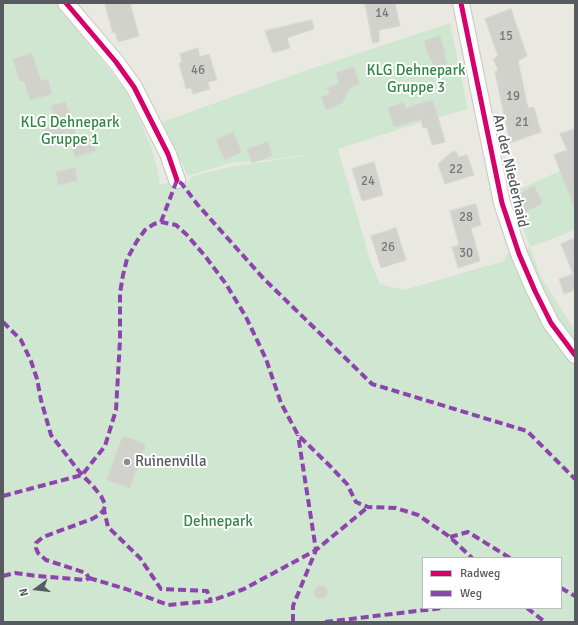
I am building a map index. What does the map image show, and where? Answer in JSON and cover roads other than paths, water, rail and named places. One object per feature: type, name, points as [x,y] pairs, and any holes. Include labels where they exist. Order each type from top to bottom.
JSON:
[{"type":"street","points":[[66,3],[116,62],[134,87],[168,154],[177,180]]},
{"type":"street","name":"An der Niederhaid","points":[[462,3],[502,203],[519,254],[535,291],[551,323],[575,355]]},
{"type":"place","name":"Ruinenvilla","points":[[127,462]]},
{"type":"park label","name":"KLG Dehnepark Gruppe 3","points":[[416,80]]},
{"type":"park label","name":"KLG Dehnepark Gruppe 1","points":[[70,132]]},
{"type":"park label","name":"Dehnepark","points":[[218,522]]}]
